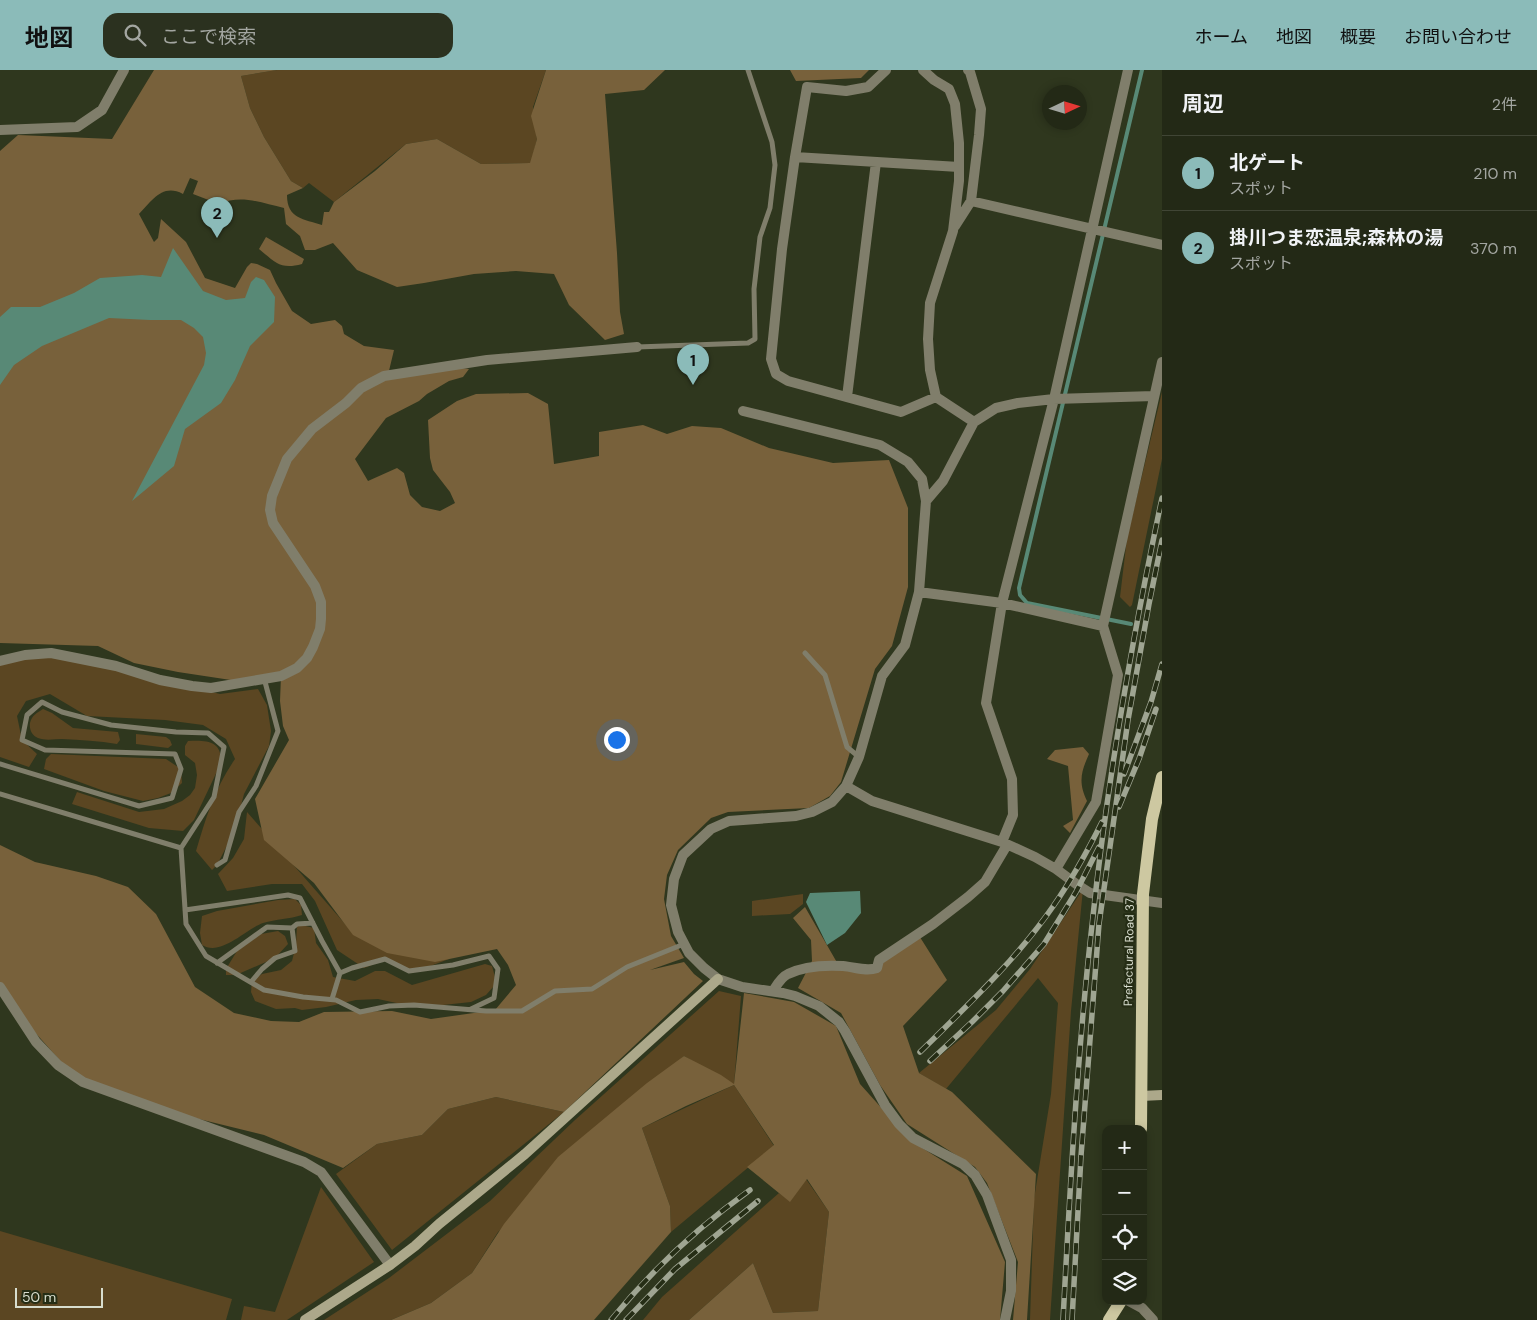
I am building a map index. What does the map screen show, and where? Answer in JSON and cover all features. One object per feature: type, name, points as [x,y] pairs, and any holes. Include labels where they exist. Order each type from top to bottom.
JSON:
[{"type":"main road","name":"Prefectural Road 37","points":[[1141,1125],[1143,900],[1152,820],[1162,777]]},
{"type":"main road","points":[[1109,1320],[1118,1305]]},
{"type":"street","points":[[0,130],[77,127],[102,110],[124,70]]},
{"type":"street","points":[[886,70],[868,87],[846,91],[807,87],[782,249],[771,358],[776,374],[788,380],[901,412],[936,396]]},
{"type":"street","points":[[922,70],[949,89],[955,104],[959,143],[959,181],[953,231],[930,303],[928,339],[930,370],[936,396],[974,422]]},
{"type":"street","points":[[953,231],[971,201],[981,109],[968,70]]},
{"type":"street","points":[[773,991],[780,980],[788,974],[812,967],[843,966],[870,970],[877,968],[879,960],[934,924],[986,882],[1005,844],[1013,815],[1012,779],[986,703],[1002,603],[1054,399],[1128,70]]},
{"type":"street","points":[[795,157],[959,167]]},
{"type":"street","points":[[847,397],[876,162]]},
{"type":"street","points":[[971,201],[1162,245]]},
{"type":"street","points":[[0,662],[25,655],[51,653],[116,666],[160,680],[211,688],[281,676],[297,668],[306,658],[313,647],[320,629],[321,602],[315,586],[273,523],[270,510],[272,496],[287,459],[312,429],[346,403],[361,388],[384,376],[487,360],[636,347]]},
{"type":"street","points":[[1056,869],[1096,802],[1118,675],[1103,626],[1162,362]]},
{"type":"street","points":[[926,501],[943,481],[974,422],[996,408],[1018,403],[1054,399],[1154,396]]},
{"type":"street","points":[[743,411],[880,445],[908,462],[922,479],[926,501],[919,592],[905,645],[882,676],[859,757],[846,786],[832,802],[812,812],[796,816],[729,821],[710,830],[699,839],[683,855],[674,879],[671,905],[678,932],[689,953],[718,979],[742,987],[795,996],[819,1006],[839,1022],[885,1105],[899,1124],[913,1138],[963,1164],[975,1175],[987,1196],[1011,1260],[1011,1290],[1005,1320]]},
{"type":"street","points":[[919,592],[1002,603],[1103,626]]},
{"type":"street","points":[[846,786],[872,801],[1005,844],[1035,857],[1090,893],[1162,903]]},
{"type":"street","points":[[305,1320],[415,1246],[525,1154],[718,979]]},
{"type":"street","points":[[0,987],[36,1042],[58,1065],[83,1082],[304,1162],[321,1172],[390,1264]]},
{"type":"street","points":[[1141,1096],[1162,1095]]},
{"type":"street","points":[[1136,1305],[1142,1308],[1153,1320]]},
{"type":"lane","points":[[636,347],[748,343],[754,339],[755,280],[760,237],[770,208],[775,165],[772,142],[748,70]]},
{"type":"lane","points":[[804,653],[825,675],[847,747],[859,757]]},
{"type":"lane","points":[[217,865],[225,860],[239,812],[256,786],[278,731],[264,678]]},
{"type":"lane","points":[[0,764],[139,806],[172,798],[180,769],[175,754],[45,750],[22,740],[27,716],[42,702],[62,712],[111,725],[208,734],[224,748],[214,797],[181,848],[186,924],[206,956],[264,990],[303,998],[336,1000],[360,1012],[389,1006],[414,1005],[486,1011],[522,1011],[555,991],[592,989],[627,967],[684,944]]},
{"type":"lane","points":[[0,794],[181,848]]},
{"type":"lane","points":[[185,910],[288,895],[300,898],[340,973],[332,1000]]},
{"type":"lane","points":[[217,963],[267,927],[292,928],[296,924],[313,922]]},
{"type":"lane","points":[[251,982],[275,958],[295,951],[292,928]]},
{"type":"lane","points":[[340,973],[385,959],[409,971],[453,965],[489,956],[498,969],[494,998],[470,1009]]},
{"type":"shaded area","points":[[154,70],[277,70],[241,76],[250,108],[264,137],[291,181],[303,188],[287,195],[290,209],[298,217],[322,225],[324,212],[329,212],[334,202],[375,171],[406,144],[437,139],[481,164],[530,163],[537,139],[531,116],[546,70],[665,70],[644,90],[605,94],[620,312],[624,334],[605,340],[569,305],[554,274],[516,271],[474,274],[397,287],[357,270],[333,243],[315,250],[305,250],[300,236],[286,224],[284,208],[243,200],[227,201],[219,204],[193,194],[198,181],[190,178],[183,194],[176,191],[163,192],[153,199],[139,214],[154,242],[158,238],[161,219],[186,242],[205,278],[235,288],[247,267],[251,263],[257,264],[270,270],[292,311],[311,324],[335,320],[342,326],[344,334],[364,346],[394,350],[388,375],[462,368],[469,369],[463,377],[449,381],[419,401],[386,418],[355,459],[368,481],[397,468],[404,473],[410,495],[422,507],[440,511],[455,503],[450,492],[433,470],[430,458],[428,420],[457,401],[476,394],[528,393],[548,404],[554,464],[599,456],[599,432],[643,425],[667,434],[692,426],[721,428],[769,448],[833,463],[889,460],[908,508],[908,587],[892,646],[875,669],[841,782],[830,796],[809,808],[728,812],[711,818],[678,850],[667,875],[664,899],[671,936],[684,958],[650,970],[684,962],[703,981],[564,1112],[496,1097],[448,1109],[422,1135],[377,1144],[343,1168],[264,1135],[158,1109],[72,1074],[0,993],[0,845],[35,862],[96,876],[128,887],[156,914],[195,987],[234,1013],[271,1021],[299,1022],[324,1012],[392,1011],[431,1019],[495,1010],[516,985],[508,965],[497,949],[435,962],[387,953],[353,935],[314,883],[264,840],[255,799],[289,740],[283,726],[280,701],[281,676],[244,682],[134,663],[98,646],[0,643],[0,151],[18,135],[112,139]]},
{"type":"shaded area","points":[[277,70],[546,70],[533,107],[537,139],[531,163],[481,164],[437,139],[406,144],[334,202],[309,183],[303,188],[291,181],[264,137],[250,108],[241,76]]},
{"type":"shaded area","points":[[790,70],[869,70],[861,78],[796,81]]},
{"type":"shaded area","points":[[266,237],[304,259],[302,264],[288,266],[274,261],[259,249]]},
{"type":"shaded area","points":[[173,248],[203,291],[226,300],[245,298],[251,282],[256,277],[264,280],[275,297],[274,322],[250,346],[235,380],[221,403],[185,429],[174,466],[132,501],[204,365],[206,353],[203,337],[194,328],[181,320],[109,318],[42,346],[14,365],[0,385],[0,317],[11,307],[40,307],[74,293],[100,278],[142,275],[161,277]]},
{"type":"shaded area","points":[[1162,392],[1162,459],[1132,605],[1130,607],[1120,597],[1127,538]]},
{"type":"shaded area","points":[[51,653],[220,694],[258,689],[267,705],[271,731],[269,746],[244,794],[234,832],[217,865],[212,870],[196,851],[207,815],[235,759],[226,739],[203,725],[165,720],[87,716],[50,694],[26,701],[17,716],[22,740],[37,754],[29,767],[0,757],[0,661]]},
{"type":"shaded area","points":[[43,709],[73,728],[118,732],[120,740],[117,744],[38,738],[31,732],[30,723],[33,716]]},
{"type":"shaded area","points":[[136,734],[166,737],[172,745],[168,748],[136,744]]},
{"type":"shaded area","points":[[188,741],[212,743],[219,750],[221,763],[194,820],[183,831],[149,828],[72,804],[77,792],[139,812],[164,809],[182,801],[195,788],[197,775],[195,763],[185,755],[185,746]]},
{"type":"shaded area","points":[[1083,747],[1089,754],[1082,777],[1082,788],[1087,801],[1070,833],[1063,826],[1073,820],[1068,766],[1047,759],[1055,750]]},
{"type":"shaded area","points":[[51,754],[166,759],[181,769],[182,783],[171,793],[143,801],[104,791],[44,769],[46,759]]},
{"type":"shaded area","points":[[247,812],[346,925],[449,959],[412,973],[399,964],[389,961],[379,962],[364,968],[337,950],[315,901],[302,884],[272,884],[227,891],[218,874],[233,858],[244,839]]},
{"type":"shaded area","points":[[1083,889],[1071,1011],[1050,1320],[1030,1320],[1034,1199],[1051,1094],[1058,1003],[1038,978],[946,1089],[919,1073],[996,1010],[1030,969]]},
{"type":"shaded area","points":[[860,891],[861,913],[845,933],[827,945],[806,902],[810,893]]},
{"type":"shaded area","points":[[803,894],[803,904],[790,914],[752,916],[752,901]]},
{"type":"shaded area","points":[[295,899],[301,905],[302,915],[263,923],[225,945],[209,948],[202,945],[200,933],[202,916],[217,911],[278,900]]},
{"type":"shaded area","points":[[805,907],[839,966],[877,968],[918,934],[947,980],[903,1026],[919,1073],[952,1092],[1036,1174],[1027,1320],[1013,1320],[1018,1262],[987,1183],[975,1167],[907,1124],[880,1085],[841,1013],[798,988],[812,961],[811,940],[793,918]]},
{"type":"shaded area","points":[[297,924],[314,928],[316,943],[328,960],[333,977],[355,981],[375,971],[385,971],[412,985],[485,964],[492,966],[495,977],[494,986],[486,995],[471,1002],[443,1005],[401,1004],[378,999],[356,1000],[302,1010],[295,1008],[276,1009],[255,1001],[251,992],[252,981],[262,974],[281,970],[292,961],[296,945]]},
{"type":"shaded area","points":[[278,931],[285,936],[288,944],[275,958],[236,975],[226,975],[226,969],[237,951],[261,934]]},
{"type":"shaded area","points":[[719,991],[741,996],[734,1085],[684,1056],[498,1232],[472,1273],[431,1303],[391,1320],[324,1320],[389,1278],[490,1201],[575,1120]]},
{"type":"shaded area","points":[[744,993],[794,1002],[836,1026],[860,1084],[911,1141],[967,1176],[1005,1262],[1000,1320],[689,1320],[753,1263],[773,1313],[818,1311],[829,1212],[807,1179],[790,1202],[747,1167],[774,1145],[734,1085],[642,1128],[670,1206],[671,1232],[594,1320],[391,1320],[431,1303],[472,1273],[504,1224],[558,1157],[647,1083],[684,1056],[721,1075],[734,1084]]},
{"type":"shaded area","points":[[734,1085],[774,1146],[671,1232],[670,1206],[642,1128]]},
{"type":"shaded area","points":[[496,1097],[564,1112],[392,1250],[336,1174],[377,1144],[422,1135],[448,1109]]},
{"type":"shaded area","points":[[806,1179],[829,1212],[818,1311],[773,1313],[753,1263],[689,1320],[643,1320],[662,1297],[779,1193],[790,1201]]},
{"type":"shaded area","points":[[321,1187],[374,1262],[287,1320],[241,1320],[244,1306],[275,1312]]},
{"type":"shaded area","points":[[0,1231],[232,1299],[226,1320],[0,1320]]},
{"type":"waterway","points":[[1131,624],[1027,603],[1020,595],[1019,588],[1142,70]]},
{"type":"railway","points":[[1063,1320],[1078,1073],[1098,871],[1121,711],[1162,498]]},
{"type":"railway","points":[[1072,1320],[1081,1156],[1099,924],[1128,720],[1162,540]]},
{"type":"railway","points":[[1124,774],[1151,702],[1162,664]]},
{"type":"railway","points":[[1119,807],[1139,759],[1156,709]]},
{"type":"railway","points":[[920,1052],[991,982],[1040,925],[1073,875],[1102,822]]},
{"type":"railway","points":[[930,1061],[1003,991],[1044,944],[1076,892],[1099,847]]},
{"type":"railway","points":[[611,1320],[642,1284],[676,1250],[750,1190]]},
{"type":"railway","points":[[626,1320],[675,1269],[758,1201]]},
{"type":"place","name":"掛川つま恋温泉;森林の湯","points":[[217,238]]},
{"type":"place","name":"北ゲート","points":[[693,385]]}]
